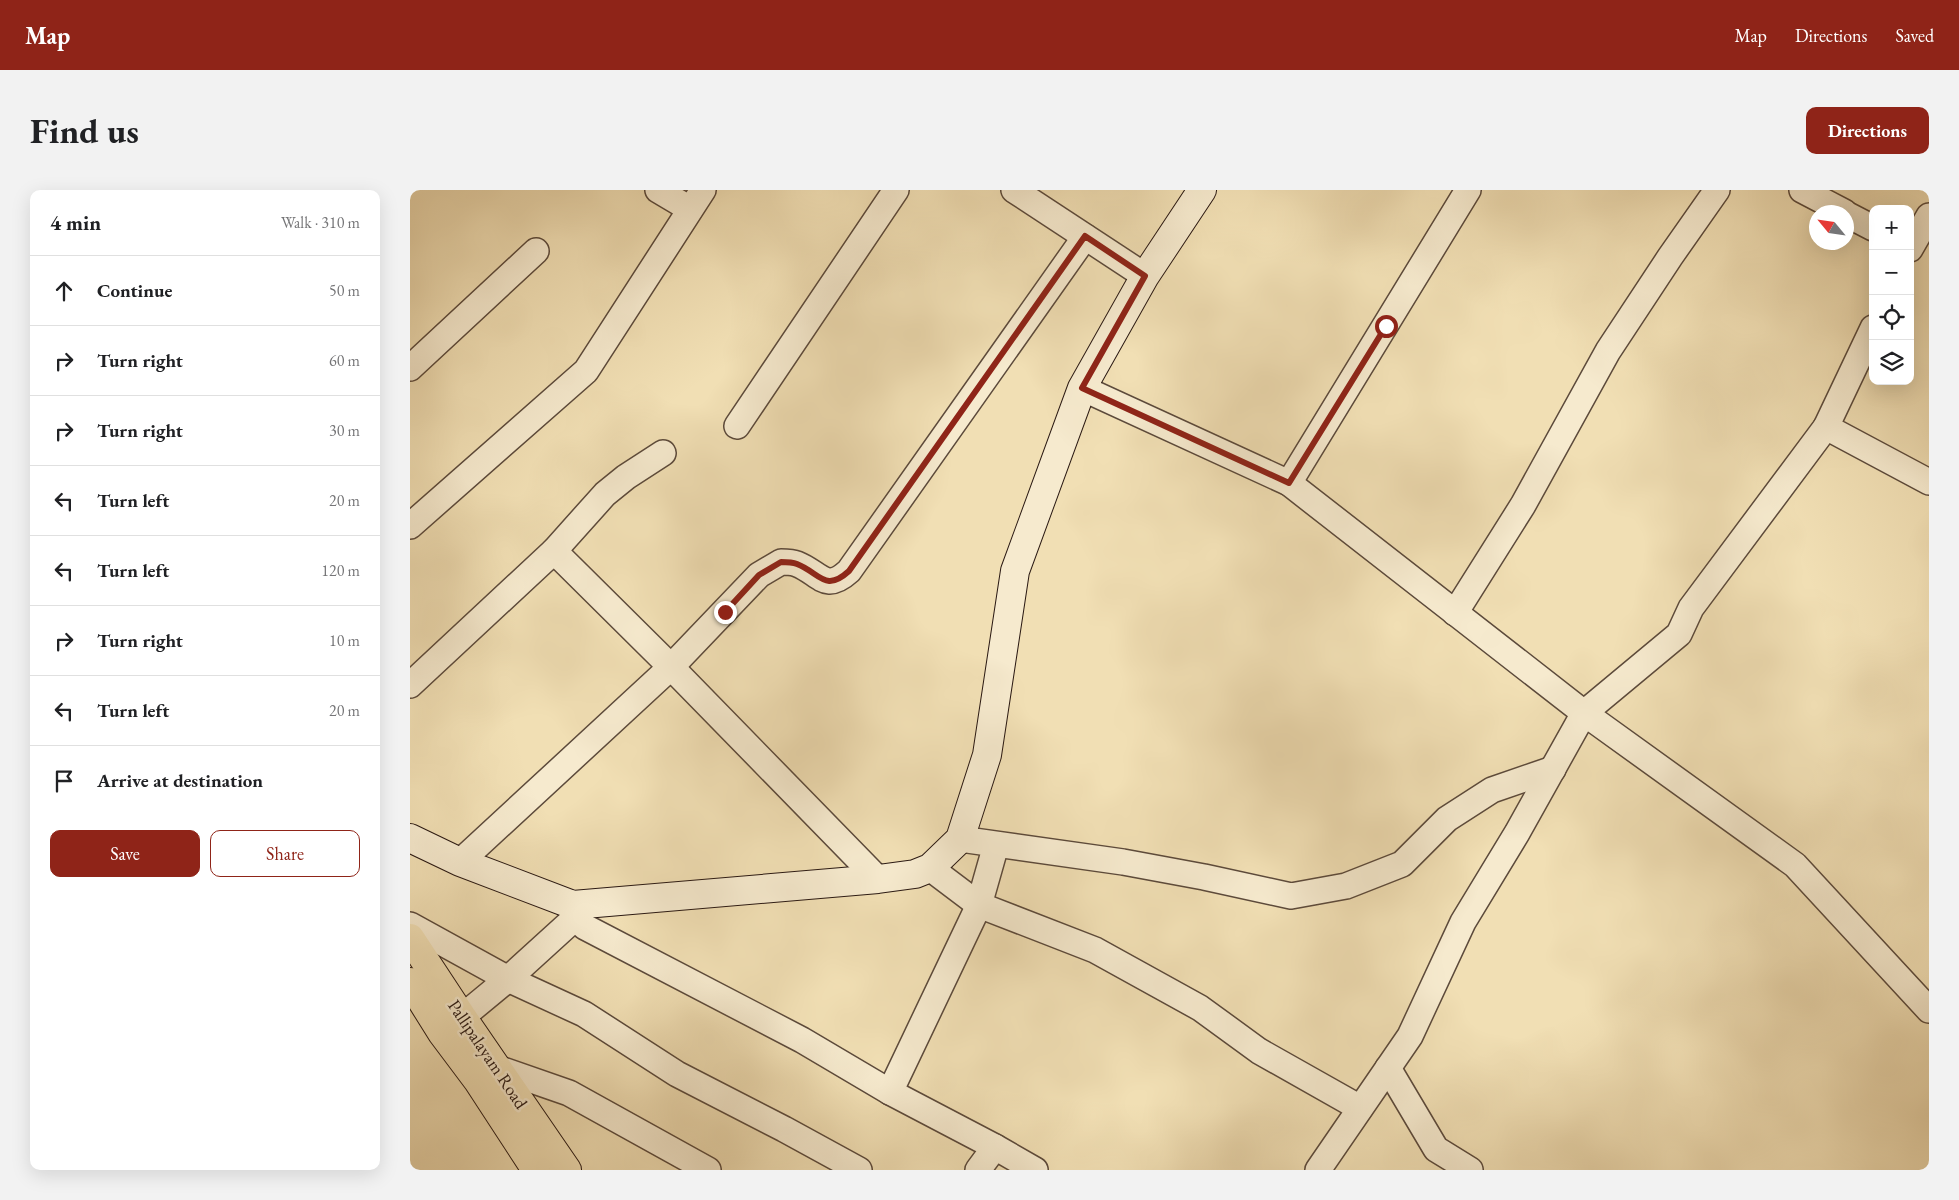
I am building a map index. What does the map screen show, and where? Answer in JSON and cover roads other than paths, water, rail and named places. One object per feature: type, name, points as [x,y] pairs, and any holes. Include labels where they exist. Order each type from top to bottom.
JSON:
[{"type":"highway","name":"Pallipalayam Road","points":[[410,938],[567,1170]]},
{"type":"highway","name":"Pallipalayam Road","points":[[410,982],[442,1033],[478,1081],[536,1170]]},
{"type":"street","points":[[410,526],[586,371],[696,200],[658,190]]},
{"type":"street","points":[[737,426],[896,190]]},
{"type":"street","points":[[1014,190],[1145,276]]},
{"type":"street","points":[[410,838],[574,912],[878,879],[915,874],[930,868],[960,839],[986,756],[1015,571],[1082,388],[1145,276],[1202,190]]},
{"type":"street","points":[[1289,483],[1468,190]]},
{"type":"street","points":[[1455,613],[1523,505],[1608,351],[1670,256],[1717,190]]},
{"type":"street","points":[[1802,190],[1831,205]]},
{"type":"street","points":[[1914,241],[1929,216]]},
{"type":"street","points":[[1854,217],[1869,226]]},
{"type":"street","points":[[460,862],[671,667],[759,575],[781,562],[798,565],[820,579],[831,582],[839,580],[849,571],[1085,236]]},
{"type":"street","points":[[1914,250],[1929,258]]},
{"type":"street","points":[[410,368],[536,251]]},
{"type":"street","points":[[1318,1170],[1410,1036],[1463,922],[1517,833],[1584,713],[1679,634],[1691,608],[1826,427],[1869,336]]},
{"type":"street","points":[[1082,388],[1289,483],[1584,713],[1795,865],[1929,1010]]},
{"type":"street","points":[[1826,427],[1929,482]]},
{"type":"street","points":[[410,685],[554,551],[605,494],[637,469],[663,453]]},
{"type":"street","points":[[554,551],[671,667],[878,879]]},
{"type":"street","points":[[960,839],[1123,862],[1291,896],[1346,886],[1402,864],[1447,819],[1492,790],[1553,769]]},
{"type":"street","points":[[890,1092],[979,905],[996,845]]},
{"type":"street","points":[[930,868],[979,905],[1095,950],[1200,1008],[1260,1051],[1360,1108]]},
{"type":"street","points":[[462,1016],[508,979],[574,912]]},
{"type":"street","points":[[574,912],[585,927],[802,1040],[890,1092],[996,1147],[1035,1170]]},
{"type":"street","points":[[410,925],[508,979],[584,1014],[677,1074],[859,1170]]},
{"type":"street","points":[[497,1068],[568,1093],[708,1170]]},
{"type":"street","points":[[1388,1068],[1436,1149],[1470,1170]]},
{"type":"street","points":[[978,1170],[996,1147]]}]
